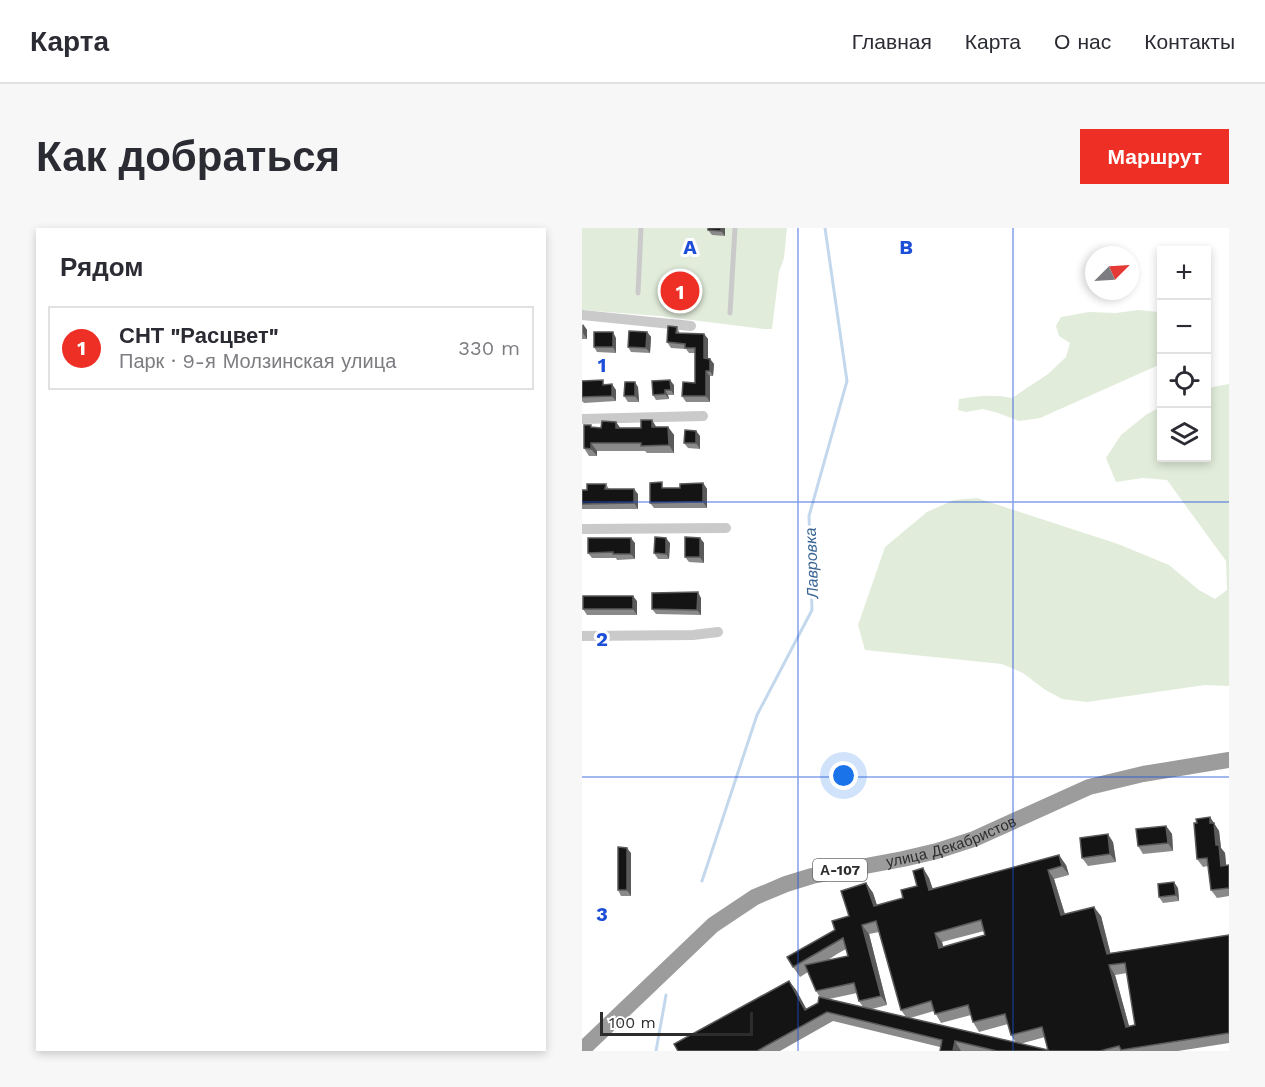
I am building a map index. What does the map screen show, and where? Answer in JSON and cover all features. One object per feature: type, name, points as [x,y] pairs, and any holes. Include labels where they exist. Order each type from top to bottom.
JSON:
[{"type":"highway","name":"улица Декабристов","points":[[583,1046],[706,932],[755,897],[812,876],[903,860],[938,851],[974,839],[1089,787],[1143,774],[1229,760]]},
{"type":"street","points":[[582,315],[692,326]]},
{"type":"street","points":[[582,419],[703,416]]},
{"type":"street","points":[[582,529],[726,528]]},
{"type":"street","points":[[582,636],[693,635],[718,632]]},
{"type":"lane","points":[[638,293],[641,228]]},
{"type":"lane","points":[[730,313],[735,228]]},
{"type":"green space","points":[[582,228],[787,228],[772,329],[582,310]]},
{"type":"green space","points":[[1138,310],[1157,312],[1157,366],[1040,418],[1019,421],[983,409],[966,412],[958,410],[959,399],[986,396],[1012,398],[1048,374],[1066,357],[1070,343],[1059,336],[1056,326],[1061,317],[1089,312],[1116,313]]},
{"type":"green space","points":[[1229,384],[1229,686],[1205,685],[1087,702],[1062,699],[1023,673],[1002,664],[865,650],[858,625],[885,547],[927,512],[954,500],[977,498],[1118,544],[1169,565],[1199,590],[1215,599],[1227,590],[1226,561],[1167,480],[1143,478],[1116,482],[1106,458],[1121,435],[1147,414],[1157,409],[1157,462],[1211,462],[1211,387]]},
{"type":"building","points":[[708,228],[721,228],[721,231],[708,230]]},
{"type":"building","points":[[668,326],[677,327],[676,333],[704,334],[704,358],[710,359],[710,371],[706,371],[706,396],[682,396],[683,382],[695,383],[695,348],[685,348],[685,344],[667,342]]},
{"type":"building","points":[[629,331],[647,332],[646,348],[628,347]]},
{"type":"building","points":[[594,332],[613,332],[613,347],[594,347]]},
{"type":"building","points":[[603,380],[603,385],[612,384],[612,396],[582,397],[582,381]]},
{"type":"building","points":[[670,380],[671,390],[665,390],[665,394],[653,395],[652,381]]},
{"type":"building","points":[[625,382],[635,382],[635,396],[624,396]]},
{"type":"building","points":[[641,420],[652,420],[652,427],[668,427],[669,445],[591,443],[591,449],[584,448],[584,425],[601,428],[602,421],[616,422],[616,428],[641,428]]},
{"type":"building","points":[[685,430],[696,431],[696,443],[684,443]]},
{"type":"building","points":[[662,482],[662,488],[680,488],[680,484],[703,483],[703,502],[650,503],[650,483]]},
{"type":"building","points":[[587,484],[606,484],[605,489],[634,489],[634,503],[582,504],[582,490],[587,490]]},
{"type":"building","points":[[655,537],[666,538],[666,554],[654,553]]},
{"type":"building","points":[[685,537],[700,538],[700,557],[685,557]]},
{"type":"building","points":[[588,538],[631,538],[631,554],[588,553]]},
{"type":"building","points":[[698,592],[697,610],[652,609],[652,593]]},
{"type":"building","points":[[583,596],[633,596],[633,609],[583,609]]},
{"type":"building","points":[[1210,817],[1210,823],[1214,823],[1216,845],[1219,845],[1221,866],[1229,865],[1229,888],[1211,890],[1207,858],[1197,859],[1194,823],[1197,823],[1196,819]]},
{"type":"building","points":[[1166,826],[1168,843],[1138,846],[1136,829]]},
{"type":"building","points":[[1108,834],[1110,854],[1082,858],[1080,838]]},
{"type":"building","points":[[618,847],[627,848],[627,890],[618,890]]},
{"type":"building","points":[[1059,855],[1062,866],[1048,870],[1061,915],[1094,907],[1107,954],[1229,935],[1229,1033],[1121,1050],[1119,1046],[1100,1051],[997,1051],[955,1041],[953,1051],[940,1051],[942,1040],[827,1012],[757,1051],[678,1051],[674,1044],[789,981],[805,1010],[818,1003],[819,997],[1048,1050],[1042,1027],[1011,1035],[1005,1014],[973,1022],[968,1005],[935,1014],[931,1001],[901,1010],[876,921],[862,925],[881,996],[859,1001],[854,983],[816,991],[805,965],[848,956],[843,938],[793,967],[787,957],[835,930],[832,921],[849,916],[841,891],[866,883],[874,906],[903,898],[901,890],[917,886],[913,871],[923,868],[929,890]],"holes":[[[981,920],[985,935],[939,948],[935,933]],[[1125,963],[1135,1025],[1126,1027],[1109,965]]]},
{"type":"building","points":[[1174,882],[1176,895],[1159,897],[1158,884]]},
{"type":"waterway","name":"Лавровка","points":[[702,881],[757,715],[812,610],[809,516],[847,381],[825,228]]},
{"type":"waterway","name":"Лавровка","points":[[656,1051],[666,995]]},
{"type":"place","name":"СНТ \"Расцвет\"","points":[[680,291]]}]
